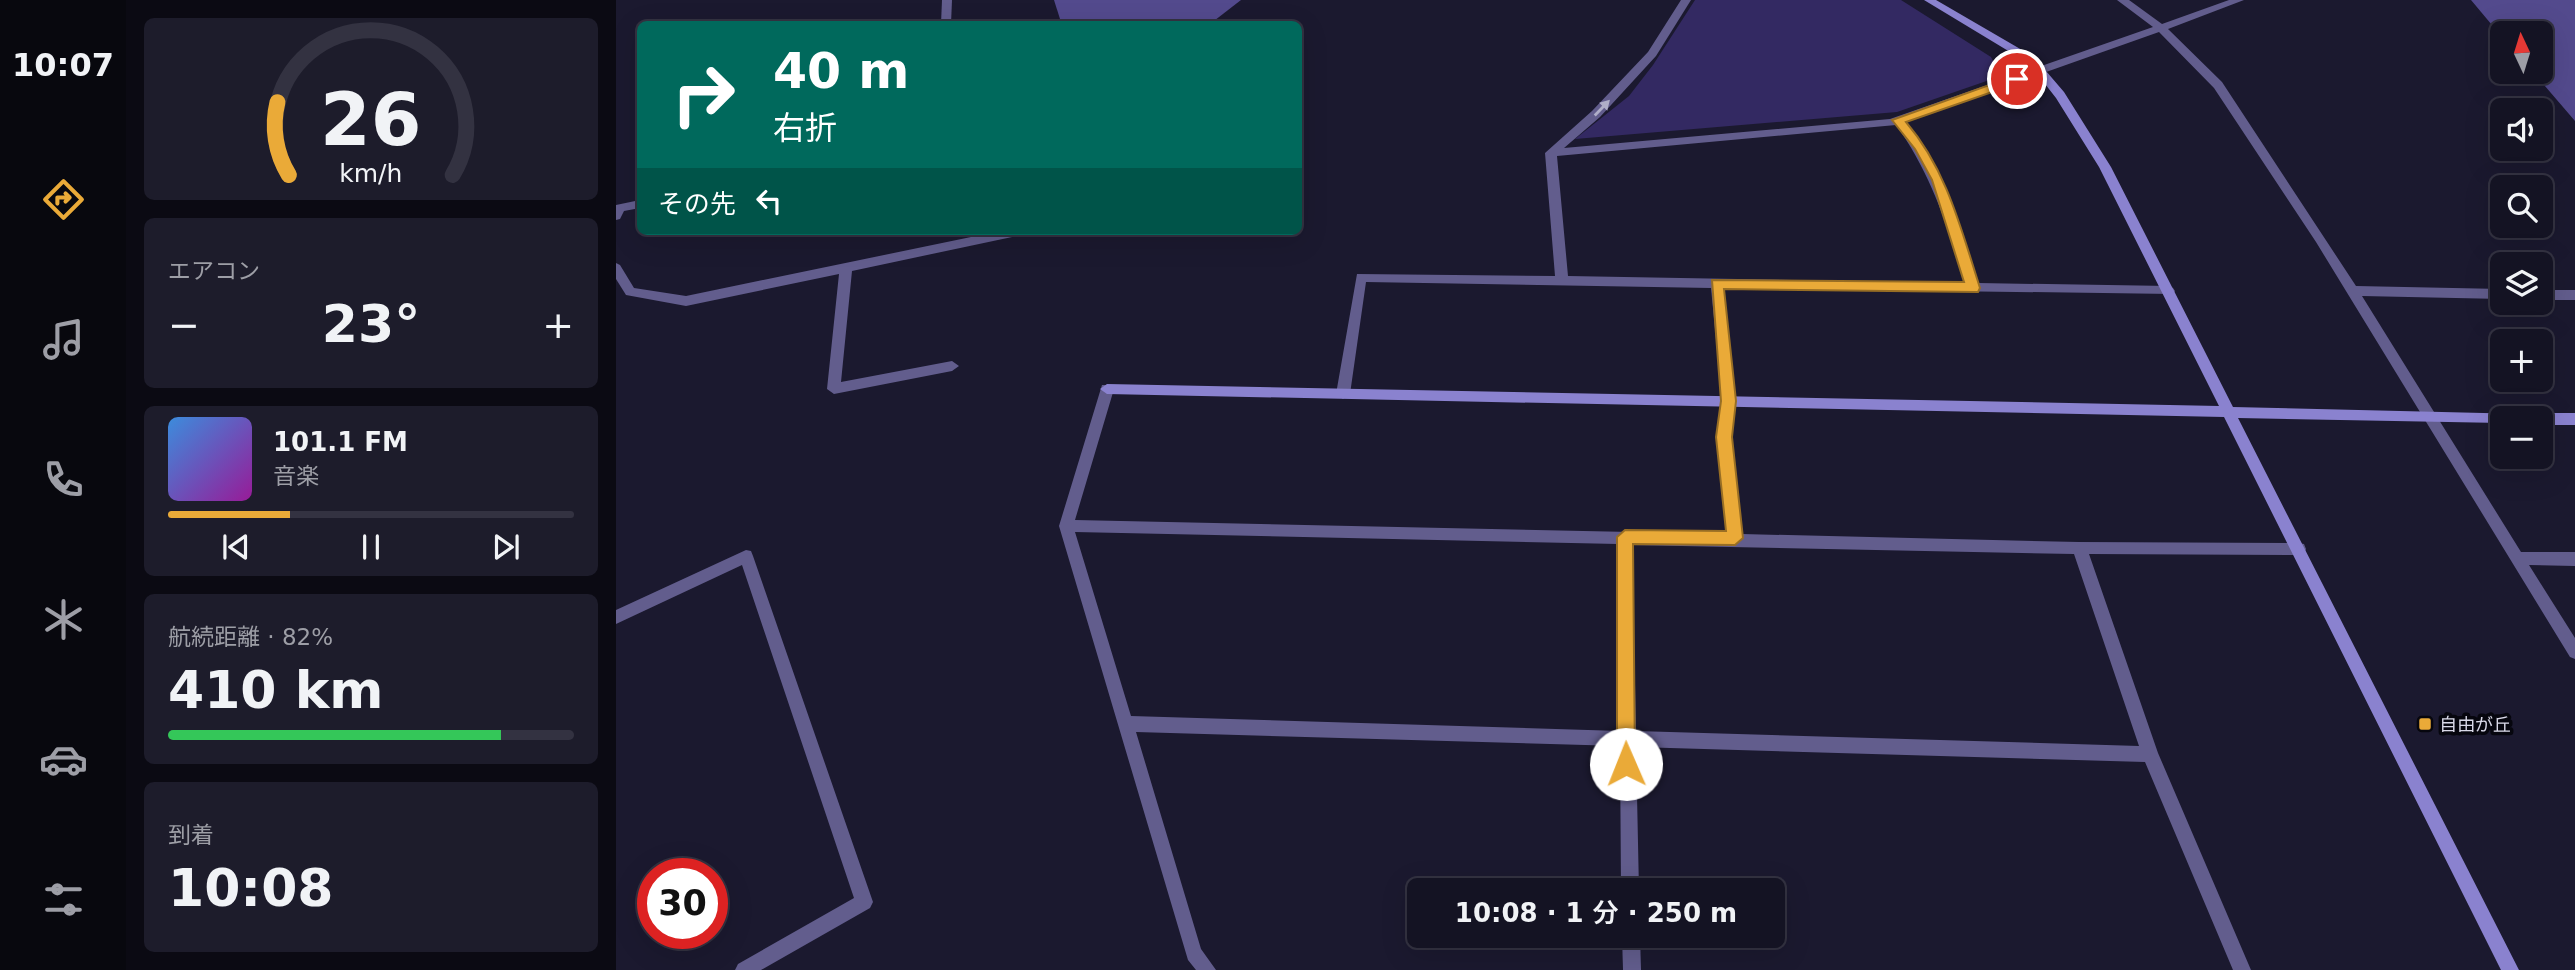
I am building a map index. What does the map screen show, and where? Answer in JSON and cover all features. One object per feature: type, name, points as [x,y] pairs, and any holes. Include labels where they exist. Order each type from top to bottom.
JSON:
[{"type":"street","points":[[946,21],[947,0]]},
{"type":"street","points":[[1551,153],[1596,114],[1652,54],[1686,0]]},
{"type":"street","points":[[1929,0],[1996,39],[2040,71],[2074,114],[2105,167],[2169,291],[2510,970]]},
{"type":"street","points":[[2122,0],[2160,27],[2218,85],[2352,291],[2396,367],[2430,416],[2575,652]]},
{"type":"street","points":[[1551,153],[1898,120],[2239,0]]},
{"type":"street","points":[[1898,120],[1920,146],[1938,180],[1973,288]]},
{"type":"street","points":[[1551,153],[1562,280]]},
{"type":"street","points":[[616,216],[620,208],[637,205]]},
{"type":"street","points":[[616,268],[630,292],[686,301],[1002,235]]},
{"type":"street","points":[[846,267],[834,388],[952,366]]},
{"type":"street","points":[[1343,394],[1361,277],[2169,291]]},
{"type":"street","points":[[1717,284],[1728,401],[1724,437],[1735,538]]},
{"type":"street","points":[[2352,291],[2490,294]]},
{"type":"street","points":[[2553,295],[2575,295]]},
{"type":"street","points":[[1207,970],[1194,954],[1066,526],[1107,389],[2490,417]]},
{"type":"street","points":[[2553,419],[2575,419]]},
{"type":"street","points":[[1066,526],[1735,538],[2079,548],[2299,549]]},
{"type":"street","points":[[1625,537],[1630,878]]},
{"type":"street","points":[[2079,548],[2150,754],[2242,970]]},
{"type":"street","points":[[616,617],[746,556],[864,902],[744,970]]},
{"type":"street","points":[[2517,558],[2575,559]]},
{"type":"street","points":[[1125,724],[2150,754]]},
{"type":"street","points":[[1631,948],[1632,970]]},
{"type":"shaded area","points":[[1054,0],[1241,0],[1214,21],[1060,19]]},
{"type":"shaded area","points":[[1695,0],[1901,0],[1991,57],[2001,76],[1897,112],[1575,139],[1629,96],[1653,65]]},
{"type":"shaded area","points":[[2471,0],[2575,0],[2575,121],[2543,84],[2553,84],[2553,21],[2490,23]]},
{"type":"place","name":"自由が丘","points":[[2425,724]]},
{"type":"route","points":[[1626,764],[1625,537],[1735,538],[1724,437],[1728,401],[1717,284],[1973,288],[1938,180],[1920,146],[1898,120],[2017,79]]}]
